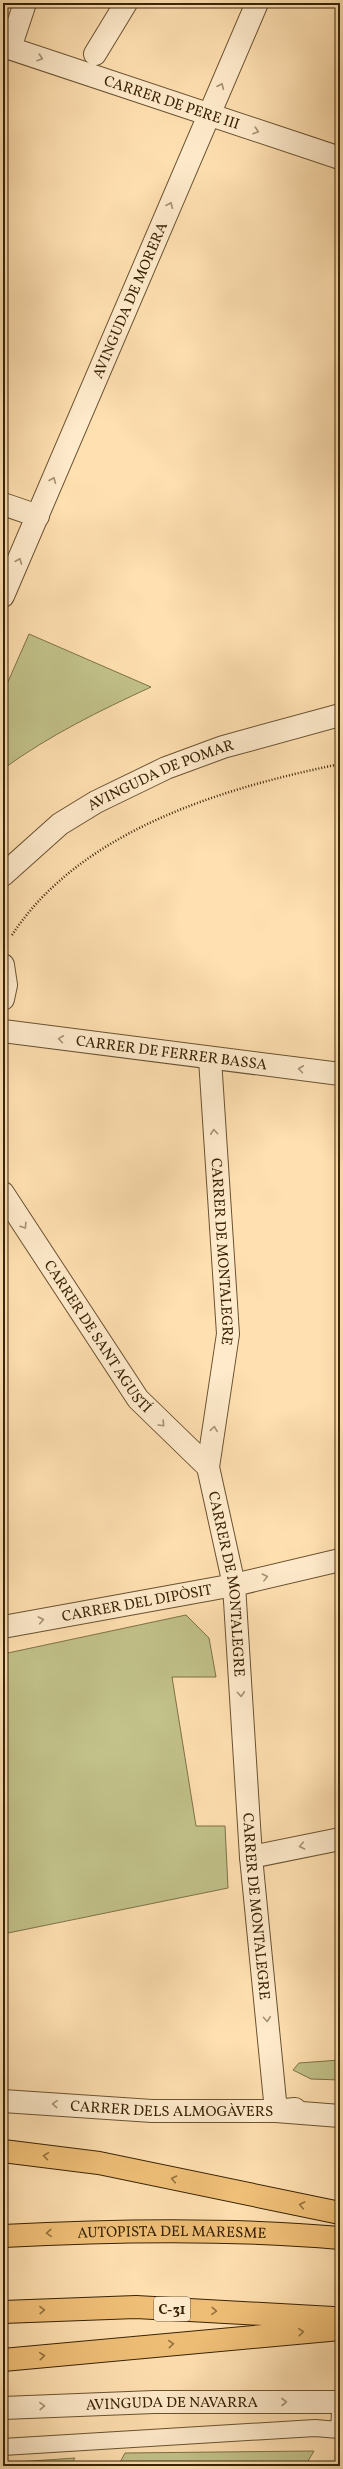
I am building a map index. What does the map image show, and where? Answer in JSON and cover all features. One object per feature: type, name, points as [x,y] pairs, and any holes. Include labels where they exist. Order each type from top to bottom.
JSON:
[{"type":"highway","points":[[3,2150],[99,2163],[340,2213]]},
{"type":"highway","name":"AUTOPISTA DEL MARESME","points":[[3,2236],[102,2231],[284,2233],[340,2238]]},
{"type":"highway","name":"C-31","points":[[3,2312],[136,2307],[340,2319]]},
{"type":"highway","points":[[3,2360],[340,2329]]},
{"type":"street","points":[[6,47],[25,3]]},
{"type":"street","points":[[94,54],[126,3]]},
{"type":"street","name":"AVINGUDA DE MORERA","points":[[3,596],[257,3]]},
{"type":"street","name":"CARRER DE PERE III","points":[[6,47],[161,98],[208,116],[340,158]]},
{"type":"street","points":[[3,504],[38,516]]},
{"type":"street","name":"AVINGUDA DE POMAR","points":[[3,875],[60,824],[96,802],[166,768],[223,747],[340,715]]},
{"type":"street","points":[[3,965],[6,986],[3,999]]},
{"type":"street","name":"CARRER DE FERRER BASSA","points":[[3,1031],[340,1074]]},
{"type":"street","name":"CARRER DE MONTALEGRE","points":[[210,1058],[228,1334],[208,1467],[234,1585],[251,1857],[276,2111]]},
{"type":"street","name":"CARRER DE SANT AGUSTÍ","points":[[3,1193],[138,1399],[208,1467]]},
{"type":"street","name":"CARRER DEL DIPÒSIT","points":[[3,1627],[234,1585],[340,1560]]},
{"type":"street","points":[[251,1857],[340,1839]]},
{"type":"street","name":"CARRER DELS ALMOGÀVERS","points":[[3,2101],[152,2111],[276,2111],[340,2116]]},
{"type":"street","points":[[276,2111],[340,2106]]},
{"type":"street","name":"AVINGUDA DE NAVARRA","points":[[3,2408],[154,2402],[340,2402]]},
{"type":"lane","points":[[3,2447],[315,2428],[339,2430],[340,2412]]},
{"type":"path","points":[[10,938],[26,915],[69,873],[94,855],[148,824],[211,798],[282,777],[340,764]]},
{"type":"green space","points":[[29,634],[151,687],[75,724],[39,745],[3,769],[3,693]]},
{"type":"green space","points":[[186,1615],[209,1638],[216,1677],[172,1677],[196,1826],[225,1826],[228,1888],[3,1934],[3,1654]]},
{"type":"green space","points":[[340,2060],[340,2080],[311,2079],[293,2070],[299,2063]]},
{"type":"green space","points":[[314,2451],[305,2466],[118,2466],[125,2453]]},
{"type":"green space","points":[[75,2458],[70,2466],[3,2466],[3,2463]]}]
